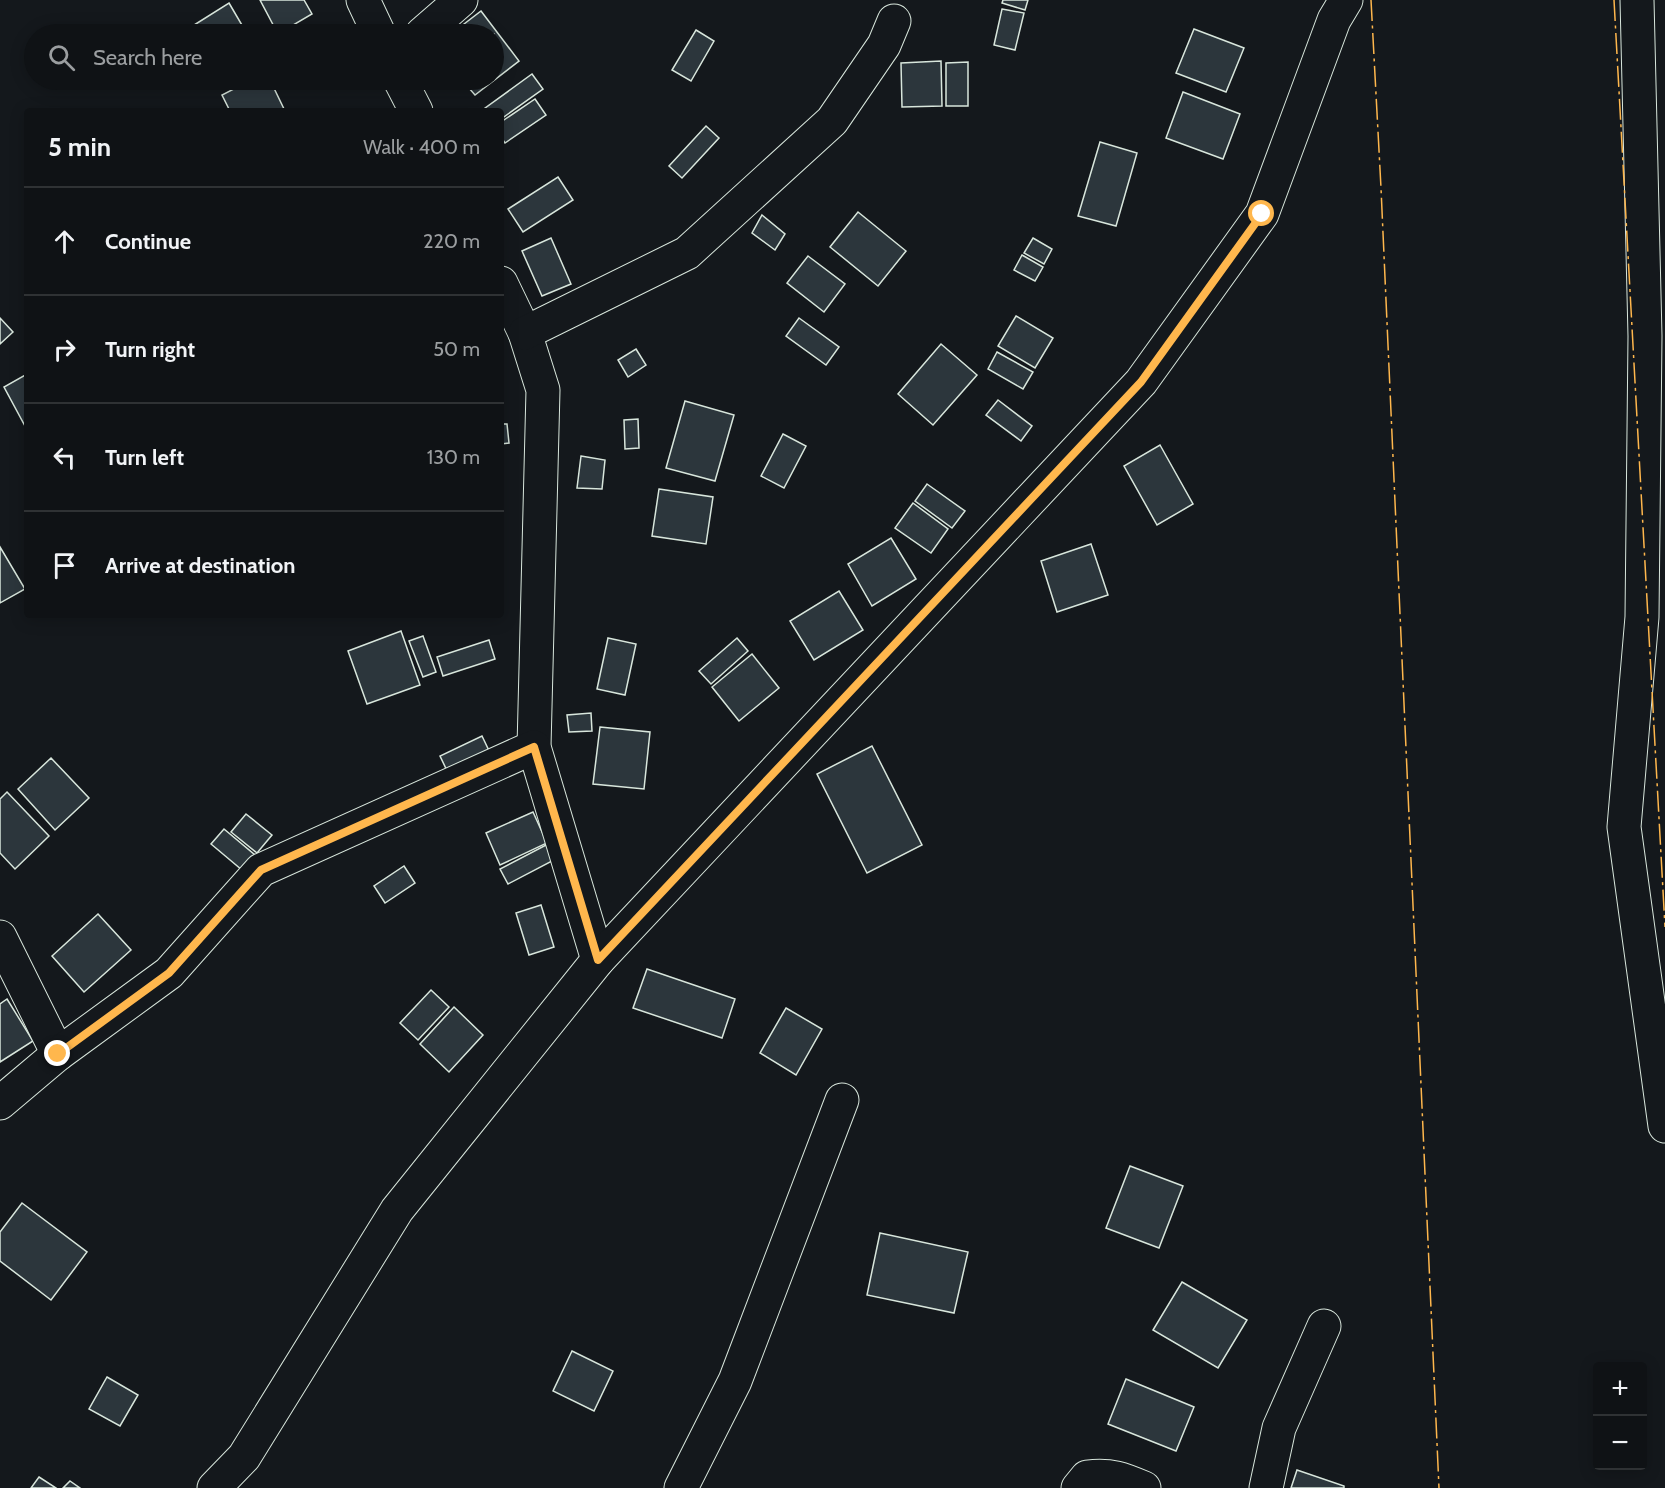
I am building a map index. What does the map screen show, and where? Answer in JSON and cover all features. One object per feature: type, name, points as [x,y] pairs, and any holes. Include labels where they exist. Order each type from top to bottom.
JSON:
[{"type":"street","points":[[363,0],[374,24]]},
{"type":"street","points":[[433,24],[461,0]]},
{"type":"street","points":[[214,1488],[244,1457],[397,1210],[598,960],[1141,382],[1262,214],[1334,20],[1346,0]]},
{"type":"street","points":[[1637,0],[1655,331],[1642,617],[1624,828],[1665,1126]]},
{"type":"street","points":[[525,333],[687,253],[832,121],[884,45],[894,21]]},
{"type":"street","points":[[405,90],[414,108]]},
{"type":"street","points":[[504,289],[525,333],[543,390],[534,747],[598,960]]},
{"type":"street","points":[[0,1103],[58,1054],[169,973],[261,870],[534,747]]},
{"type":"street","points":[[0,937],[58,1054]]},
{"type":"street","points":[[681,1488],[735,1381],[842,1101]]},
{"type":"street","points":[[1266,1488],[1279,1428],[1324,1326]]},
{"type":"street","points":[[1078,1488],[1088,1476],[1101,1475],[1116,1477],[1144,1488]]},
{"type":"building","points":[[260,0],[304,0],[312,14],[295,24],[273,24]]},
{"type":"building","points":[[1003,0],[1028,0],[1025,10],[1002,3]]},
{"type":"building","points":[[229,3],[241,24],[196,24]]},
{"type":"building","points":[[1002,9],[1024,13],[1015,50],[994,45]]},
{"type":"building","points":[[481,11],[491,24],[464,24]]},
{"type":"building","points":[[1194,29],[1244,48],[1226,92],[1176,73]]},
{"type":"building","points":[[696,30],[714,41],[691,81],[672,70]]},
{"type":"building","points":[[504,41],[519,61],[504,73]]},
{"type":"building","points":[[941,61],[942,106],[902,107],[901,63]]},
{"type":"building","points":[[968,62],[968,106],[946,106],[946,63]]},
{"type":"building","points":[[532,74],[543,89],[504,117],[504,108],[485,108]]},
{"type":"building","points":[[232,90],[275,90],[284,108],[228,108],[222,95]]},
{"type":"building","points":[[471,90],[481,90],[475,95]]},
{"type":"building","points":[[1183,92],[1240,114],[1223,159],[1166,138]]},
{"type":"building","points":[[535,99],[546,115],[505,143],[504,120]]},
{"type":"building","points":[[706,126],[719,138],[682,178],[669,166]]},
{"type":"building","points":[[1100,142],[1137,153],[1116,226],[1078,216]]},
{"type":"building","points":[[558,177],[573,200],[523,232],[508,209]]},
{"type":"building","points":[[858,212],[906,251],[878,286],[830,247]]},
{"type":"building","points":[[762,215],[785,234],[775,250],[752,233]]},
{"type":"building","points":[[551,238],[571,284],[542,296],[522,251]]},
{"type":"building","points":[[1033,238],[1052,249],[1044,264],[1024,253]]},
{"type":"building","points":[[1022,255],[1043,267],[1035,281],[1014,270]]},
{"type":"building","points":[[808,256],[845,284],[824,312],[787,283]]},
{"type":"building","points":[[1016,316],[1053,338],[1035,368],[998,346]]},
{"type":"building","points":[[0,318],[13,332],[0,344]]},
{"type":"building","points":[[799,318],[839,347],[826,365],[786,336]]},
{"type":"building","points":[[941,344],[977,375],[933,425],[898,394]]},
{"type":"building","points":[[636,349],[646,365],[628,377],[618,360]]},
{"type":"building","points":[[997,352],[1033,372],[1023,389],[988,369]]},
{"type":"building","points":[[24,376],[24,424],[4,387]]},
{"type":"building","points":[[998,400],[1032,426],[1021,441],[986,415]]},
{"type":"building","points":[[685,401],[734,415],[715,481],[666,468]]},
{"type":"building","points":[[638,419],[639,448],[625,449],[624,420]]},
{"type":"building","points":[[504,424],[507,424],[509,443],[504,444]]},
{"type":"building","points":[[783,434],[806,446],[784,488],[761,476]]},
{"type":"building","points":[[1160,445],[1193,504],[1157,525],[1124,466]]},
{"type":"building","points":[[581,456],[605,460],[602,489],[577,488]]},
{"type":"building","points":[[927,484],[965,511],[952,528],[915,501]]},
{"type":"building","points":[[659,489],[713,497],[706,544],[652,536]]},
{"type":"building","points":[[913,503],[948,529],[931,553],[895,528]]},
{"type":"building","points":[[891,538],[916,579],[872,606],[848,564]]},
{"type":"building","points":[[1091,544],[1108,595],[1057,612],[1041,561]]},
{"type":"building","points":[[0,547],[24,590],[0,603]]},
{"type":"building","points":[[839,591],[863,630],[814,660],[790,621]]},
{"type":"building","points":[[401,631],[420,685],[367,704],[348,651]]},
{"type":"building","points":[[423,636],[436,672],[423,677],[409,641]]},
{"type":"building","points":[[608,638],[636,644],[625,695],[597,689]]},
{"type":"building","points":[[737,638],[748,651],[711,684],[699,671]]},
{"type":"building","points":[[489,640],[495,659],[443,676],[437,657]]},
{"type":"building","points":[[752,654],[779,688],[739,721],[712,687]]},
{"type":"building","points":[[591,713],[592,731],[569,732],[567,715]]},
{"type":"building","points":[[600,727],[650,732],[644,789],[593,784]]},
{"type":"building","points":[[482,736],[492,757],[450,777],[440,756]]},
{"type":"building","points":[[872,746],[922,845],[867,873],[817,774]]},
{"type":"building","points":[[51,758],[89,798],[55,830],[18,789]]},
{"type":"building","points":[[7,792],[49,836],[15,869],[0,853],[0,799]]},
{"type":"building","points":[[533,812],[547,843],[500,865],[486,833]]},
{"type":"building","points":[[246,814],[272,835],[257,853],[231,832]]},
{"type":"building","points":[[224,829],[255,855],[242,870],[211,844]]},
{"type":"building","points":[[546,845],[554,860],[508,884],[500,869]]},
{"type":"building","points":[[404,866],[415,883],[385,903],[374,886]]},
{"type":"building","points":[[541,905],[554,947],[529,955],[516,913]]},
{"type":"building","points":[[98,914],[131,950],[84,992],[52,956]]},
{"type":"building","points":[[647,969],[735,999],[722,1038],[633,1008]]},
{"type":"building","points":[[431,990],[449,1007],[418,1040],[400,1023]]},
{"type":"building","points":[[7,999],[33,1041],[0,1062],[0,1004]]},
{"type":"building","points":[[454,1007],[483,1035],[449,1072],[420,1044]]},
{"type":"building","points":[[786,1008],[822,1029],[796,1075],[760,1053]]},
{"type":"building","points":[[1130,1166],[1183,1186],[1159,1248],[1106,1228]]},
{"type":"building","points":[[22,1203],[87,1252],[51,1300],[0,1261],[0,1232]]},
{"type":"building","points":[[880,1233],[968,1252],[954,1313],[867,1295]]},
{"type":"building","points":[[1182,1282],[1247,1320],[1218,1368],[1153,1330]]},
{"type":"building","points":[[572,1351],[613,1371],[594,1411],[553,1391]]},
{"type":"building","points":[[107,1377],[138,1395],[120,1426],[89,1409]]},
{"type":"building","points":[[1126,1379],[1194,1407],[1176,1451],[1108,1424]]},
{"type":"building","points":[[1297,1470],[1344,1486],[1344,1488],[1291,1488]]},
{"type":"building","points":[[39,1477],[56,1488],[31,1488]]},
{"type":"building","points":[[70,1481],[80,1488],[63,1488]]},
{"type":"power","points":[[1371,0],[1439,1488]]},
{"type":"power","points":[[1614,0],[1665,927]]},
{"type":"route","points":[[58,1054],[169,973],[261,870],[534,747],[598,960],[1141,382],[1262,214]]}]
